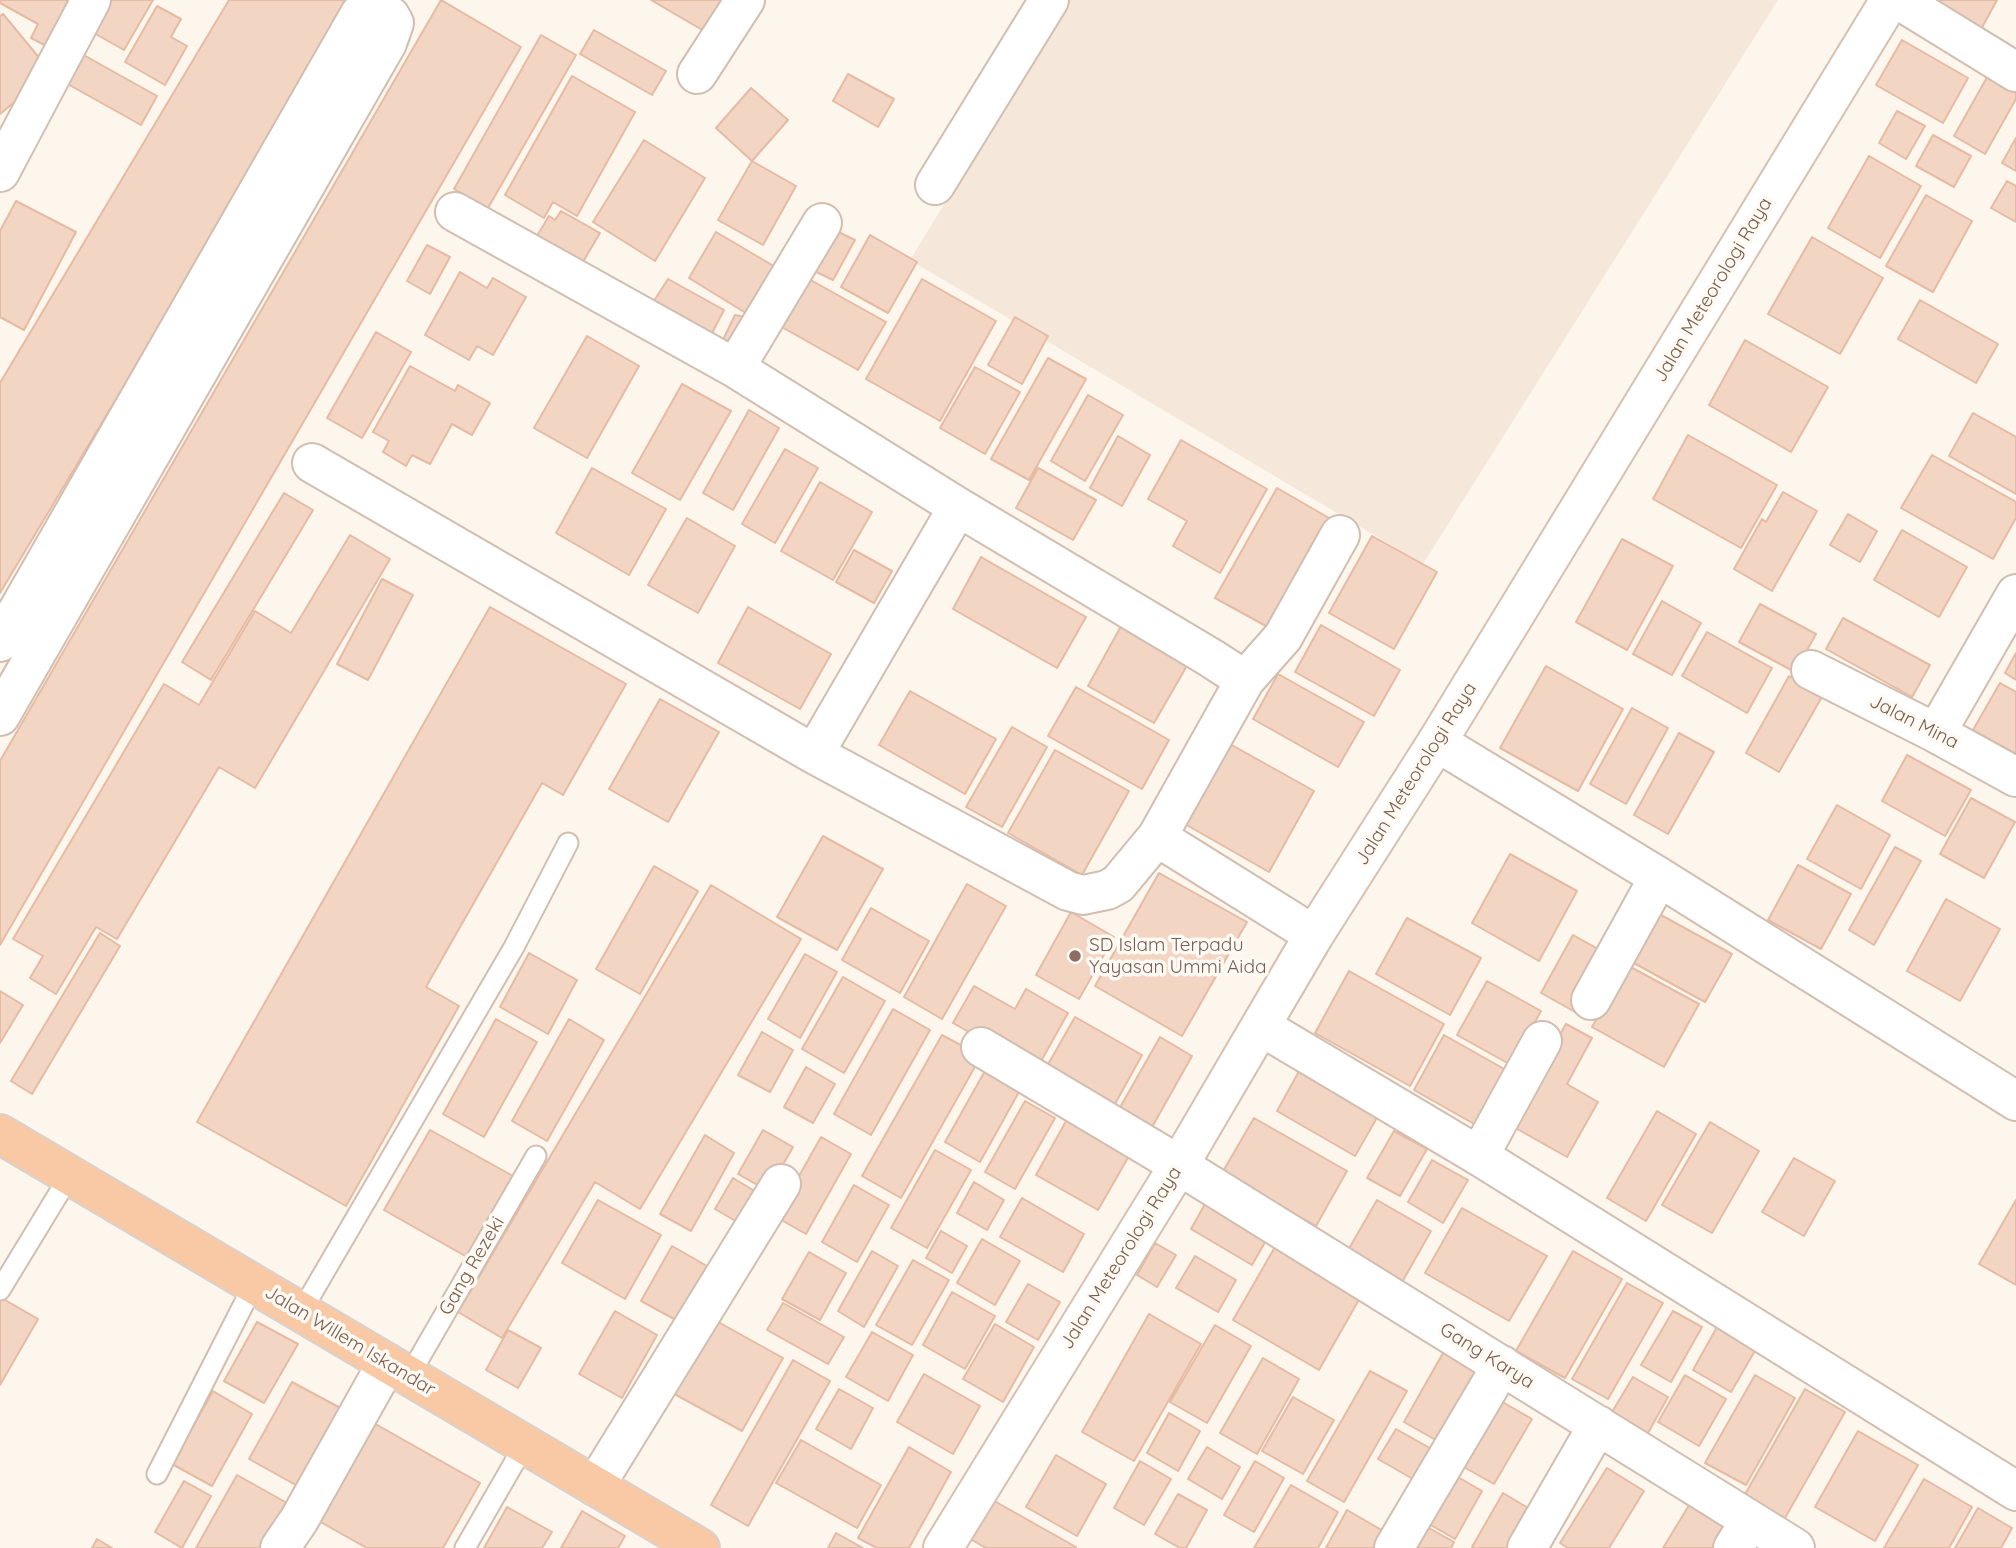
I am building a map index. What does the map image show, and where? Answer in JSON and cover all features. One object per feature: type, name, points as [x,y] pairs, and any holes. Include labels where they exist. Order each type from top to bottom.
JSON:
[{"type":"highway","name":"Jalan Willem Iskandar","points":[[0,1134],[700,1548]]},
{"type":"street","points":[[0,172],[91,0]]},
{"type":"street","points":[[697,74],[745,0]]},
{"type":"street","points":[[935,185],[1049,0]]},
{"type":"street","name":"Jalan Meteorologi Raya","points":[[943,1548],[1179,1165],[1314,935],[1437,742],[1890,0]]},
{"type":"street","points":[[1899,0],[2016,72]]},
{"type":"street","points":[[0,642],[150,418],[387,43],[394,23],[390,16],[370,7],[360,14],[150,418],[0,716]]},
{"type":"street","points":[[455,212],[735,368],[958,507],[1245,680]]},
{"type":"street","points":[[735,368],[822,223]]},
{"type":"street","points":[[312,463],[814,754],[1068,891],[1083,895],[1107,890],[1118,884],[1157,836],[1245,680],[1283,637],[1340,535]]},
{"type":"street","points":[[814,754],[958,507]]},
{"type":"street","points":[[1936,733],[2016,594]]},
{"type":"street","name":"Jalan Mina","points":[[1811,670],[2016,777]]},
{"type":"street","points":[[1437,742],[1659,877],[2016,1101]]},
{"type":"street","points":[[1157,836],[1314,935]]},
{"type":"street","points":[[1591,1000],[1659,877]]},
{"type":"street","points":[[1262,1027],[1479,1156],[2016,1491]]},
{"type":"street","points":[[1479,1156],[1542,1041]]},
{"type":"street","name":"Gang Karya","points":[[981,1046],[1179,1165],[1598,1425],[1742,1534],[1795,1548]]},
{"type":"street","points":[[595,1486],[781,1184]]},
{"type":"street","points":[[1394,1548],[1502,1365]]},
{"type":"street","points":[[280,1548],[398,1369]]},
{"type":"street","points":[[1527,1548],[1598,1425]]},
{"type":"lane","points":[[301,1312],[514,947],[568,843]]},
{"type":"lane","name":"Gang Rezeki","points":[[398,1369],[536,1156]]},
{"type":"lane","points":[[0,1290],[70,1175]]},
{"type":"lane","points":[[157,1474],[254,1284]]},
{"type":"lane","points":[[465,1548],[525,1444]]},
{"type":"shaded area","points":[[1069,0],[1778,0],[1423,564],[910,260]]},
{"type":"building","points":[[0,0],[82,0],[54,50],[31,38],[38,24],[0,3]]},
{"type":"building","points":[[104,0],[153,0],[124,50],[87,29]]},
{"type":"building","points":[[229,0],[355,0],[0,593],[0,383]]},
{"type":"building","points":[[441,0],[521,47],[0,945],[0,761]]},
{"type":"building","points":[[651,0],[722,0],[704,31]]},
{"type":"building","points":[[1926,0],[1997,0],[1980,31]]},
{"type":"building","points":[[157,6],[181,19],[171,37],[187,46],[165,85],[125,62]]},
{"type":"building","points":[[3,14],[51,72],[0,114],[0,16]]},
{"type":"building","points":[[594,30],[666,71],[652,95],[580,54]]},
{"type":"building","points":[[541,35],[576,55],[488,208],[454,189]]},
{"type":"building","points":[[1902,40],[1968,78],[1943,123],[1876,85]]},
{"type":"building","points":[[80,53],[157,96],[141,125],[64,82]]},
{"type":"building","points":[[1994,65],[2016,77],[2016,99],[1985,154],[1954,136]]},
{"type":"building","points":[[848,74],[894,99],[878,127],[833,101]]},
{"type":"building","points":[[572,76],[635,112],[577,216],[553,202],[544,218],[505,195]]},
{"type":"building","points":[[751,88],[788,120],[752,161],[716,128]]},
{"type":"building","points":[[1897,111],[1925,126],[1906,159],[1879,143]]},
{"type":"building","points":[[1933,135],[1971,156],[1954,187],[1916,166]]},
{"type":"building","points":[[2016,138],[2016,171],[2002,163]]},
{"type":"building","points":[[644,140],[705,178],[655,261],[593,222]]},
{"type":"building","points":[[1869,156],[1921,186],[1880,258],[1828,228]]},
{"type":"building","points":[[752,161],[796,186],[763,245],[718,220]]},
{"type":"building","points":[[2007,181],[2016,186],[2016,222],[1991,208]]},
{"type":"building","points":[[1926,195],[1972,221],[1933,292],[1886,266]]},
{"type":"building","points":[[16,201],[76,232],[24,330],[0,317],[0,231]]},
{"type":"building","points":[[561,211],[600,233],[580,267],[534,241],[549,216],[555,220]]},
{"type":"building","points":[[828,227],[855,240],[833,280],[806,267]]},
{"type":"building","points":[[716,232],[777,268],[749,315],[689,278]]},
{"type":"building","points":[[870,235],[917,262],[888,313],[841,287]]},
{"type":"building","points":[[1812,237],[1883,278],[1840,354],[1768,314]]},
{"type":"building","points":[[427,245],[450,257],[430,294],[407,281]]},
{"type":"building","points":[[460,272],[487,288],[493,278],[526,297],[493,355],[477,346],[469,360],[425,335]]},
{"type":"building","points":[[807,278],[886,322],[858,370],[780,326]]},
{"type":"building","points":[[668,279],[724,310],[711,335],[650,307]]},
{"type":"building","points":[[922,279],[996,321],[940,421],[866,379]]},
{"type":"building","points":[[1920,300],[1998,344],[1976,383],[1898,339]]},
{"type":"building","points":[[735,315],[753,319],[737,352],[720,346]]},
{"type":"building","points":[[1015,317],[1048,336],[1022,384],[988,365]]},
{"type":"building","points":[[376,332],[411,352],[362,438],[327,418]]},
{"type":"building","points":[[587,336],[639,366],[587,458],[534,428]]},
{"type":"building","points":[[1745,340],[1828,387],[1791,452],[1709,405]]},
{"type":"building","points":[[1048,358],[1086,379],[1029,480],[991,459]]},
{"type":"building","points":[[410,366],[455,391],[458,385],[490,403],[472,435],[452,424],[430,464],[412,455],[406,466],[383,452],[389,441],[373,432]]},
{"type":"building","points":[[975,367],[1020,392],[985,454],[940,428]]},
{"type":"building","points":[[682,384],[731,411],[680,500],[632,473]]},
{"type":"building","points":[[1088,395],[1123,415],[1085,481],[1051,461]]},
{"type":"building","points":[[749,410],[779,428],[733,510],[703,493]]},
{"type":"building","points":[[1973,413],[2016,437],[2016,494],[1949,456]]},
{"type":"building","points":[[1688,435],[1777,485],[1741,548],[1653,499]]},
{"type":"building","points":[[1118,436],[1150,455],[1122,506],[1090,488]]},
{"type":"building","points":[[1181,440],[1267,489],[1220,573],[1173,546],[1187,521],[1148,499]]},
{"type":"building","points":[[785,449],[818,468],[775,543],[742,524]]},
{"type":"building","points":[[1932,455],[2016,502],[2016,518],[1993,559],[1901,508]]},
{"type":"building","points":[[592,468],[666,509],[629,575],[556,533]]},
{"type":"building","points":[[1038,468],[1096,500],[1073,540],[1016,508]]},
{"type":"building","points":[[820,482],[872,512],[833,580],[781,551]]},
{"type":"building","points":[[1277,488],[1336,522],[1275,631],[1215,598]]},
{"type":"building","points":[[1783,492],[1817,511],[1772,591],[1734,569],[1762,519],[1766,522]]},
{"type":"building","points":[[284,493],[313,510],[211,680],[182,662]]},
{"type":"building","points":[[1848,514],[1877,531],[1860,562],[1830,545]]},
{"type":"building","points":[[687,518],[735,546],[698,613],[648,585]]},
{"type":"building","points":[[1902,530],[1967,567],[1939,617],[1874,580]]},
{"type":"building","points":[[350,535],[390,559],[255,788],[219,767],[117,939],[96,927],[56,994],[30,978],[43,956],[13,939],[164,684],[199,705],[255,611],[291,633]]},
{"type":"building","points":[[1372,536],[1437,572],[1394,649],[1329,613]]},
{"type":"building","points":[[1622,539],[1673,566],[1627,650],[1576,622]]},
{"type":"building","points":[[854,550],[892,571],[874,603],[836,582]]},
{"type":"building","points":[[981,557],[1086,617],[1057,668],[953,609]]},
{"type":"building","points":[[382,579],[413,595],[368,680],[337,664]]},
{"type":"building","points":[[1662,601],[1701,623],[1672,675],[1633,654]]},
{"type":"building","points":[[1760,604],[1816,634],[1795,672],[1739,642]]},
{"type":"building","points":[[490,607],[626,684],[563,795],[542,783],[426,987],[459,1006],[346,1206],[197,1122]]},
{"type":"building","points":[[748,607],[831,654],[800,709],[718,663]]},
{"type":"building","points":[[1843,618],[1930,665],[1912,697],[1826,649]]},
{"type":"building","points":[[1125,619],[1192,657],[1154,723],[1088,686]]},
{"type":"building","points":[[1321,625],[1400,670],[1374,716],[1295,672]]},
{"type":"building","points":[[1707,632],[1772,668],[1747,713],[1682,676]]},
{"type":"building","points":[[2016,653],[2016,680],[2005,673]]},
{"type":"building","points":[[1546,666],[1623,709],[1578,791],[1500,748]]},
{"type":"building","points":[[1278,674],[1364,722],[1338,767],[1253,719]]},
{"type":"building","points":[[1789,676],[1823,695],[1779,772],[1746,753]]},
{"type":"building","points":[[2000,683],[2016,692],[2016,754],[1973,730]]},
{"type":"building","points":[[1076,687],[1169,740],[1142,789],[1048,736]]},
{"type":"building","points":[[910,691],[996,739],[965,794],[879,745]]},
{"type":"building","points":[[660,699],[719,732],[668,822],[609,789]]},
{"type":"building","points":[[1632,708],[1668,728],[1626,804],[1590,784]]},
{"type":"building","points":[[1012,727],[1047,747],[1002,827],[966,807]]},
{"type":"building","points":[[1679,733],[1714,752],[1668,834],[1634,815]]},
{"type":"building","points":[[1230,744],[1314,791],[1269,872],[1185,824]]},
{"type":"building","points":[[1055,750],[1129,791],[1082,875],[1008,833]]},
{"type":"building","points":[[1907,755],[1971,790],[1945,836],[1882,801]]},
{"type":"building","points":[[1971,798],[2015,822],[1984,878],[1940,854]]},
{"type":"building","points":[[1837,805],[1890,835],[1861,889],[1807,859]]},
{"type":"building","points":[[823,836],[883,869],[837,950],[777,917]]},
{"type":"building","points":[[1895,847],[1921,861],[1874,945],[1849,930]]},
{"type":"building","points":[[1510,854],[1577,891],[1539,961],[1472,923]]},
{"type":"building","points":[[1798,865],[1851,894],[1821,949],[1768,920]]},
{"type":"building","points":[[654,866],[698,891],[640,994],[596,969]]},
{"type":"building","points":[[1159,873],[1247,922],[1182,1036],[1095,986]]},
{"type":"building","points":[[967,884],[1006,906],[942,1019],[904,997]]},
{"type":"building","points":[[711,885],[801,939],[640,1209],[595,1182],[502,1338],[458,1312]]},
{"type":"building","points":[[1946,899],[2000,929],[1960,1001],[1907,971]]},
{"type":"building","points":[[871,908],[929,941],[900,993],[842,960]]},
{"type":"building","points":[[1650,909],[1732,954],[1705,1002],[1623,957]]},
{"type":"building","name":"SD Islam Terpadu Yayasan Ummi Aida","points":[[1071,912],[1114,937],[1079,999],[1036,975]]},
{"type":"building","points":[[1407,918],[1481,958],[1450,1015],[1376,974]]},
{"type":"building","points":[[100,933],[120,946],[32,1094],[11,1081]]},
{"type":"building","points":[[1573,935],[1609,955],[1577,1013],[1541,993]]},
{"type":"building","points":[[529,953],[577,980],[548,1034],[500,1007]]},
{"type":"building","points":[[805,954],[837,972],[800,1038],[768,1019]]},
{"type":"building","points":[[1627,965],[1699,1004],[1664,1067],[1592,1027]]},
{"type":"building","points":[[1349,971],[1444,1024],[1410,1086],[1315,1033]]},
{"type":"building","points":[[843,977],[885,1001],[844,1073],[802,1049]]},
{"type":"building","points":[[1487,981],[1541,1011],[1511,1065],[1457,1035]]},
{"type":"building","points":[[974,986],[1015,1009],[1026,989],[1068,1013],[1036,1070],[953,1023]]},
{"type":"building","points":[[0,991],[23,1005],[0,1043]]},
{"type":"building","points":[[893,1009],[930,1030],[871,1135],[834,1114]]},
{"type":"building","points":[[1075,1017],[1142,1055],[1110,1113],[1042,1075]]},
{"type":"building","points":[[496,1019],[537,1042],[484,1137],[443,1114]]},
{"type":"building","points":[[569,1019],[604,1040],[547,1141],[512,1121]]},
{"type":"building","points":[[1566,1024],[1592,1038],[1567,1084],[1598,1102],[1567,1157],[1510,1125]]},
{"type":"building","points":[[762,1032],[793,1050],[770,1092],[738,1075]]},
{"type":"building","points":[[942,1035],[981,1056],[901,1198],[862,1176]]},
{"type":"building","points":[[1444,1035],[1513,1074],[1483,1129],[1414,1090]]},
{"type":"building","points":[[1160,1037],[1192,1056],[1147,1136],[1114,1118]]},
{"type":"building","points":[[1303,1064],[1382,1109],[1355,1156],[1277,1111]]},
{"type":"building","points":[[806,1067],[835,1084],[813,1123],[784,1107]]},
{"type":"building","points":[[985,1071],[1020,1090],[980,1162],[945,1142]]},
{"type":"building","points":[[1025,1101],[1055,1118],[1015,1189],[985,1172]]},
{"type":"building","points":[[1657,1111],[1696,1134],[1646,1221],[1607,1198]]},
{"type":"building","points":[[1070,1114],[1133,1149],[1098,1210],[1036,1175]]},
{"type":"building","points":[[1254,1118],[1347,1171],[1316,1226],[1222,1173]]},
{"type":"building","points":[[1710,1122],[1759,1151],[1712,1233],[1662,1205]]},
{"type":"building","points":[[430,1130],[513,1176],[467,1257],[384,1210]]},
{"type":"building","points":[[763,1130],[793,1147],[768,1191],[738,1174]]},
{"type":"building","points":[[1394,1131],[1427,1149],[1400,1196],[1367,1178]]},
{"type":"building","points":[[705,1135],[734,1153],[691,1231],[660,1214]]},
{"type":"building","points":[[821,1137],[851,1154],[806,1234],[776,1217]]},
{"type":"building","points":[[935,1150],[971,1170],[927,1248],[891,1228]]},
{"type":"building","points":[[1794,1158],[1835,1181],[1804,1236],[1762,1212]]},
{"type":"building","points":[[1432,1160],[1468,1180],[1443,1223],[1408,1202]]},
{"type":"building","points":[[733,1178],[763,1196],[746,1227],[715,1209]]},
{"type":"building","points":[[974,1182],[1004,1200],[987,1230],[957,1213]]},
{"type":"building","points":[[854,1185],[889,1205],[857,1262],[822,1242]]},
{"type":"building","points":[[1210,1195],[1272,1230],[1252,1265],[1191,1229]]},
{"type":"building","points":[[1022,1198],[1084,1234],[1063,1272],[1000,1237]]},
{"type":"building","points":[[598,1200],[661,1235],[625,1299],[562,1263]]},
{"type":"building","points":[[1377,1200],[1431,1231],[1401,1284],[1347,1252]]},
{"type":"building","points":[[2016,1200],[2016,1285],[1979,1264]]},
{"type":"building","points":[[1462,1208],[1547,1256],[1509,1321],[1425,1273]]},
{"type":"building","points":[[941,1231],[967,1246],[952,1273],[926,1258]]},
{"type":"building","points":[[982,1239],[1020,1261],[995,1305],[957,1283]]},
{"type":"building","points":[[1155,1243],[1176,1255],[1157,1287],[1137,1275]]},
{"type":"building","points":[[672,1246],[707,1266],[676,1320],[641,1301]]},
{"type":"building","points":[[1275,1247],[1361,1296],[1319,1370],[1233,1320]]},
{"type":"building","points":[[872,1251],[898,1266],[864,1327],[838,1311]]},
{"type":"building","points":[[1573,1251],[1622,1279],[1565,1378],[1516,1351]]},
{"type":"building","points":[[809,1252],[846,1273],[820,1320],[782,1299]]},
{"type":"building","points":[[1195,1256],[1236,1280],[1218,1312],[1176,1288]]},
{"type":"building","points":[[913,1260],[949,1280],[912,1345],[876,1325]]},
{"type":"building","points":[[1627,1283],[1663,1303],[1608,1399],[1572,1379]]},
{"type":"building","points":[[1028,1284],[1060,1302],[1038,1340],[1006,1322]]},
{"type":"building","points":[[952,1292],[995,1316],[965,1369],[923,1345]]},
{"type":"building","points":[[0,1297],[38,1319],[0,1385]]},
{"type":"building","points":[[783,1303],[844,1337],[828,1364],[767,1330]]},
{"type":"building","points":[[615,1311],[657,1335],[622,1398],[579,1374]]},
{"type":"building","points":[[1673,1311],[1702,1327],[1671,1382],[1641,1365]]},
{"type":"building","points":[[1149,1314],[1201,1344],[1134,1461],[1082,1432]]},
{"type":"building","points":[[711,1318],[783,1358],[742,1431],[669,1391]]},
{"type":"building","points":[[257,1322],[298,1344],[264,1403],[224,1381]]},
{"type":"building","points":[[995,1324],[1034,1347],[1003,1402],[963,1379]]},
{"type":"building","points":[[1215,1325],[1251,1346],[1207,1423],[1170,1402]]},
{"type":"building","points":[[1717,1327],[1756,1349],[1731,1392],[1693,1370]]},
{"type":"building","points":[[508,1330],[541,1348],[518,1388],[486,1370]]},
{"type":"building","points":[[872,1332],[913,1355],[888,1401],[846,1377]]},
{"type":"building","points":[[1443,1353],[1488,1378],[1448,1447],[1404,1422]]},
{"type":"building","points":[[1263,1358],[1299,1379],[1257,1454],[1220,1433]]},
{"type":"building","points":[[793,1360],[830,1381],[748,1526],[711,1505]]},
{"type":"building","points":[[1370,1371],[1407,1391],[1344,1502],[1307,1481]]},
{"type":"building","points":[[924,1374],[980,1406],[953,1454],[897,1422]]},
{"type":"building","points":[[1685,1375],[1726,1399],[1699,1446],[1658,1422]]},
{"type":"building","points":[[1755,1375],[1795,1398],[1746,1485],[1705,1463]]},
{"type":"building","points":[[1633,1377],[1668,1397],[1648,1433],[1612,1412]]},
{"type":"building","points":[[292,1382],[346,1411],[303,1489],[249,1459]]},
{"type":"building","points":[[839,1389],[873,1408],[851,1449],[816,1429]]},
{"type":"building","points":[[1805,1389],[1845,1412],[1785,1518],[1744,1496]]},
{"type":"building","points":[[213,1391],[252,1414],[212,1486],[172,1464]]},
{"type":"building","points":[[1293,1397],[1334,1420],[1303,1474],[1262,1451]]},
{"type":"building","points":[[1499,1400],[1532,1419],[1494,1484],[1462,1466]]},
{"type":"building","points":[[1169,1413],[1200,1431],[1178,1471],[1147,1453]]},
{"type":"building","points":[[363,1417],[480,1483],[443,1548],[367,1548],[308,1515]]},
{"type":"building","points":[[1396,1429],[1444,1456],[1427,1487],[1378,1459]]},
{"type":"building","points":[[1858,1431],[1918,1465],[1875,1541],[1815,1507]]},
{"type":"building","points":[[801,1440],[881,1485],[857,1528],[776,1483]]},
{"type":"building","points":[[909,1447],[951,1472],[909,1548],[877,1548],[858,1538]]},
{"type":"building","points":[[1207,1447],[1240,1467],[1222,1499],[1188,1479]]},
{"type":"building","points":[[1056,1455],[1106,1484],[1077,1536],[1026,1507]]},
{"type":"building","points":[[1140,1461],[1171,1479],[1144,1525],[1114,1508]]},
{"type":"building","points":[[1255,1461],[1284,1478],[1254,1532],[1224,1515]]},
{"type":"building","points":[[1607,1468],[1644,1491],[1609,1548],[1568,1548],[1560,1543]]},
{"type":"building","points":[[1444,1469],[1482,1491],[1455,1539],[1417,1517]]},
{"type":"building","points":[[237,1475],[287,1503],[262,1548],[196,1548]]},
{"type":"building","points":[[1924,1479],[1972,1507],[1949,1548],[1884,1548]]},
{"type":"building","points":[[184,1481],[211,1496],[182,1548],[155,1532]]},
{"type":"building","points":[[1291,1485],[1338,1512],[1318,1548],[1254,1548]]},
{"type":"building","points":[[1503,1493],[1540,1515],[1522,1548],[1472,1547]]},
{"type":"building","points":[[1178,1494],[1207,1510],[1186,1548],[1180,1548],[1155,1534]]},
{"type":"building","points":[[989,1498],[1076,1547],[986,1548],[967,1537]]},
{"type":"building","points":[[1691,1502],[1735,1529],[1724,1548],[1663,1548]]},
{"type":"building","points":[[507,1507],[552,1532],[542,1548],[484,1548]]},
{"type":"building","points":[[1978,1508],[2012,1528],[2001,1548],[1955,1548]]},
{"type":"building","points":[[1347,1510],[1392,1536],[1385,1548],[1326,1548]]},
{"type":"building","points":[[582,1511],[625,1536],[618,1548],[561,1548]]},
{"type":"building","points":[[1418,1522],[1454,1542],[1451,1548],[1403,1548]]},
{"type":"building","points":[[836,1533],[863,1548],[828,1548]]},
{"type":"building","points":[[97,1539],[112,1548],[92,1548]]},
{"type":"place","name":"SD Islam Terpadu Yayasan Ummi Aida","points":[[1075,956]]}]
